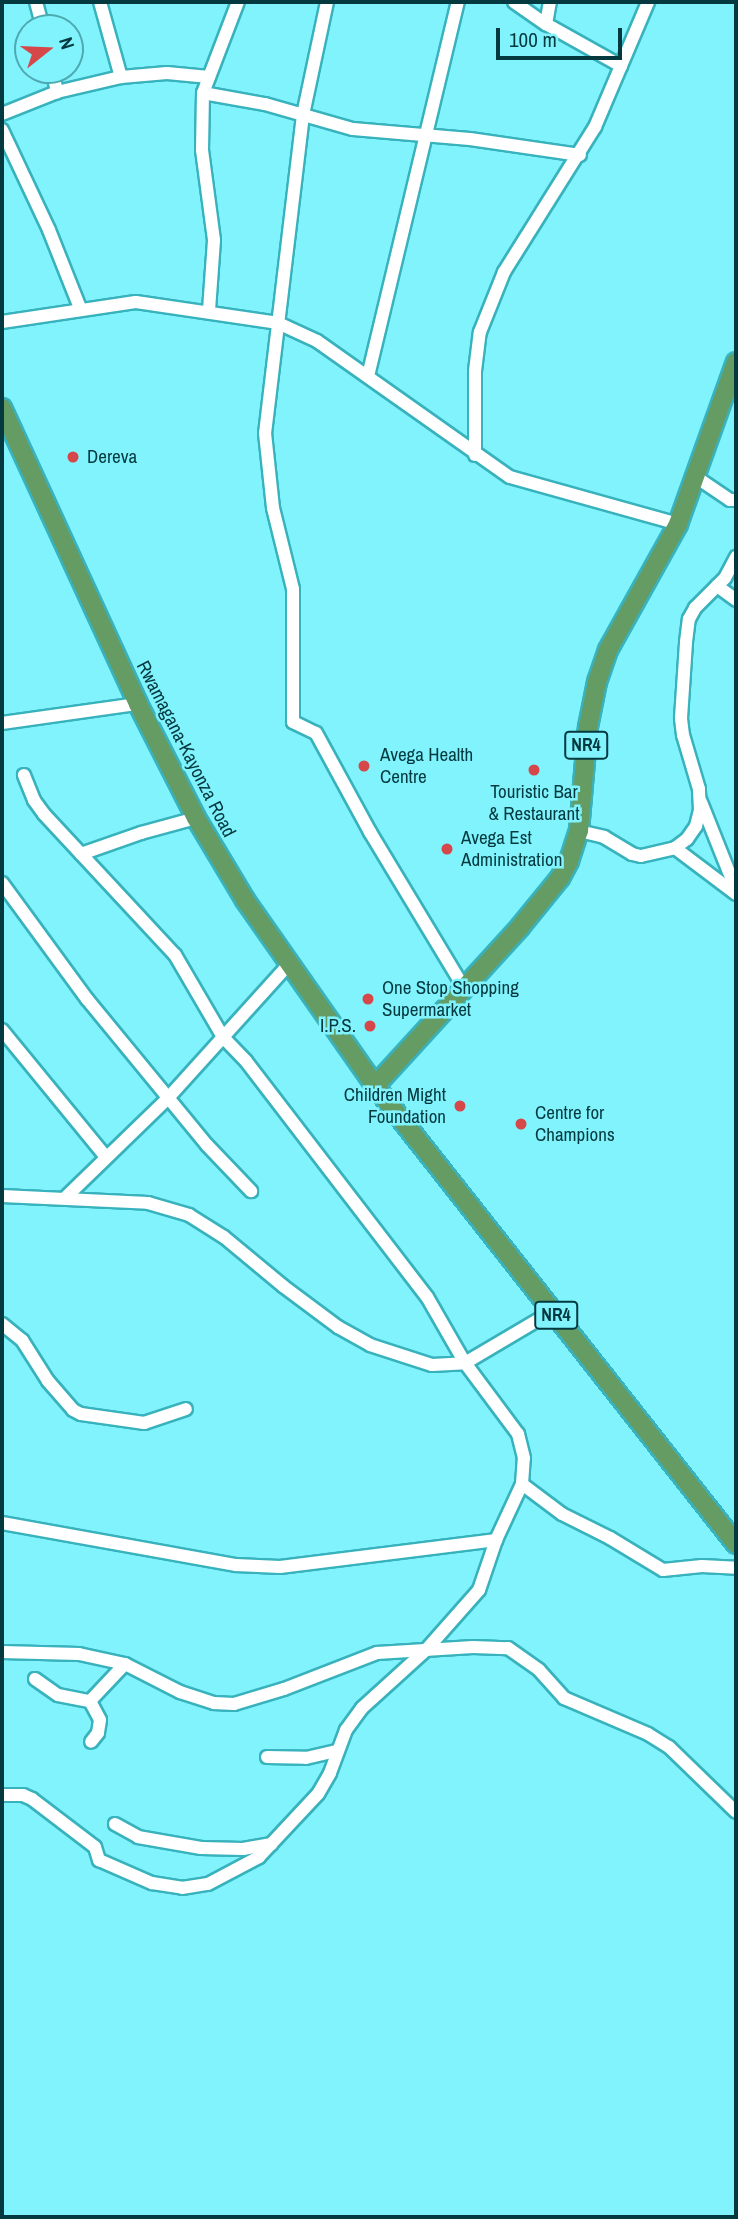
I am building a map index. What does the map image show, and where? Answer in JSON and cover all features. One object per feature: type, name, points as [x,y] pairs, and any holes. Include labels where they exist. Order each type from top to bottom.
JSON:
[{"type":"highway","name":"NR4","points":[[736,362],[678,524],[608,650],[597,682],[588,727],[579,831],[560,878],[376,1086],[736,1544]]},
{"type":"highway","name":"Rwamagana-Kayonza Road","points":[[2,408],[138,704],[196,818],[288,965],[376,1086]]},
{"type":"street","points":[[100,2],[121,77]]},
{"type":"street","points":[[209,310],[214,240],[202,150],[203,93],[238,2]]},
{"type":"street","points":[[327,2],[303,115],[265,433],[274,508],[293,589],[293,722],[316,733],[370,832],[464,988]]},
{"type":"street","points":[[368,376],[458,2]]},
{"type":"street","points":[[514,2],[546,24],[621,66]]},
{"type":"street","points":[[546,24],[550,2]]},
{"type":"street","points":[[475,455],[475,371],[480,332],[504,272],[580,155],[648,2]]},
{"type":"street","points":[[2,114],[57,92],[121,77],[167,73],[209,77]]},
{"type":"street","points":[[55,84],[57,92]]},
{"type":"street","points":[[203,93],[265,104],[354,129],[470,139],[580,155]]},
{"type":"street","points":[[2,130],[49,230],[80,308]]},
{"type":"street","points":[[2,321],[136,302],[209,310],[278,323],[317,341],[475,455],[510,477],[538,488],[678,524]]},
{"type":"street","points":[[696,477],[730,500],[736,500]]},
{"type":"street","points":[[736,557],[717,586],[695,608],[690,619],[681,718],[699,799],[736,892]]},
{"type":"street","points":[[717,586],[736,600]]},
{"type":"street","points":[[2,723],[138,704]]},
{"type":"street","points":[[2,1795],[23,1795],[32,1799],[95,1847],[99,1860],[152,1882],[182,1888],[208,1884],[231,1874],[272,1844],[318,1794],[330,1773],[346,1730],[362,1708],[426,1650],[479,1590],[496,1540],[522,1484],[522,1443],[465,1363],[427,1297],[246,1061],[223,1037],[175,955],[34,800],[24,775]]},
{"type":"street","points":[[579,831],[604,837],[632,854],[641,856],[675,848],[687,839],[696,826],[699,799]]},
{"type":"street","points":[[82,854],[141,833],[196,818]]},
{"type":"street","points":[[675,848],[736,892]]},
{"type":"street","points":[[2,883],[87,999],[168,1098],[251,1191]]},
{"type":"street","points":[[66,1197],[105,1156],[168,1098],[288,965]]},
{"type":"street","points":[[2,1030],[105,1156]]},
{"type":"street","points":[[2,1196],[148,1203],[189,1214],[224,1237],[338,1327],[370,1345],[432,1364],[465,1363],[553,1311]]},
{"type":"street","points":[[2,1324],[22,1340],[48,1381],[73,1410],[81,1414],[144,1423],[186,1409]]},
{"type":"street","points":[[522,1484],[562,1514],[610,1538],[663,1570],[702,1566],[736,1568]]},
{"type":"street","points":[[2,1523],[236,1565],[280,1567],[496,1540]]},
{"type":"street","points":[[2,1652],[79,1654],[125,1664],[180,1692],[214,1703],[234,1704],[284,1689],[377,1653],[398,1650],[508,1648],[539,1670],[565,1698],[648,1734],[669,1748],[736,1812]]},
{"type":"street","points":[[398,1650],[399,1673]]},
{"type":"street","points":[[90,1701],[125,1664]]},
{"type":"street","points":[[35,1679],[58,1695],[90,1701]]},
{"type":"street","points":[[90,1701],[100,1720],[98,1733],[90,1742]]},
{"type":"street","points":[[267,1757],[306,1758],[336,1751]]},
{"type":"street","points":[[115,1824],[138,1837],[201,1848],[243,1849],[272,1844]]},
{"type":"place","name":"Dereva","points":[[73,457]]},
{"type":"place","name":"Avega Health Centre","points":[[364,766]]},
{"type":"place","name":"Touristic Bar & Restaurant","points":[[534,770]]},
{"type":"place","name":"Avega Est Administration","points":[[447,849]]},
{"type":"place","name":"One Stop Shopping Supermarket","points":[[368,999]]},
{"type":"place","name":"I.P.S.","points":[[370,1026]]},
{"type":"place","name":"Children Might Foundation","points":[[460,1106]]},
{"type":"place","name":"Centre for Champions","points":[[521,1124]]}]
